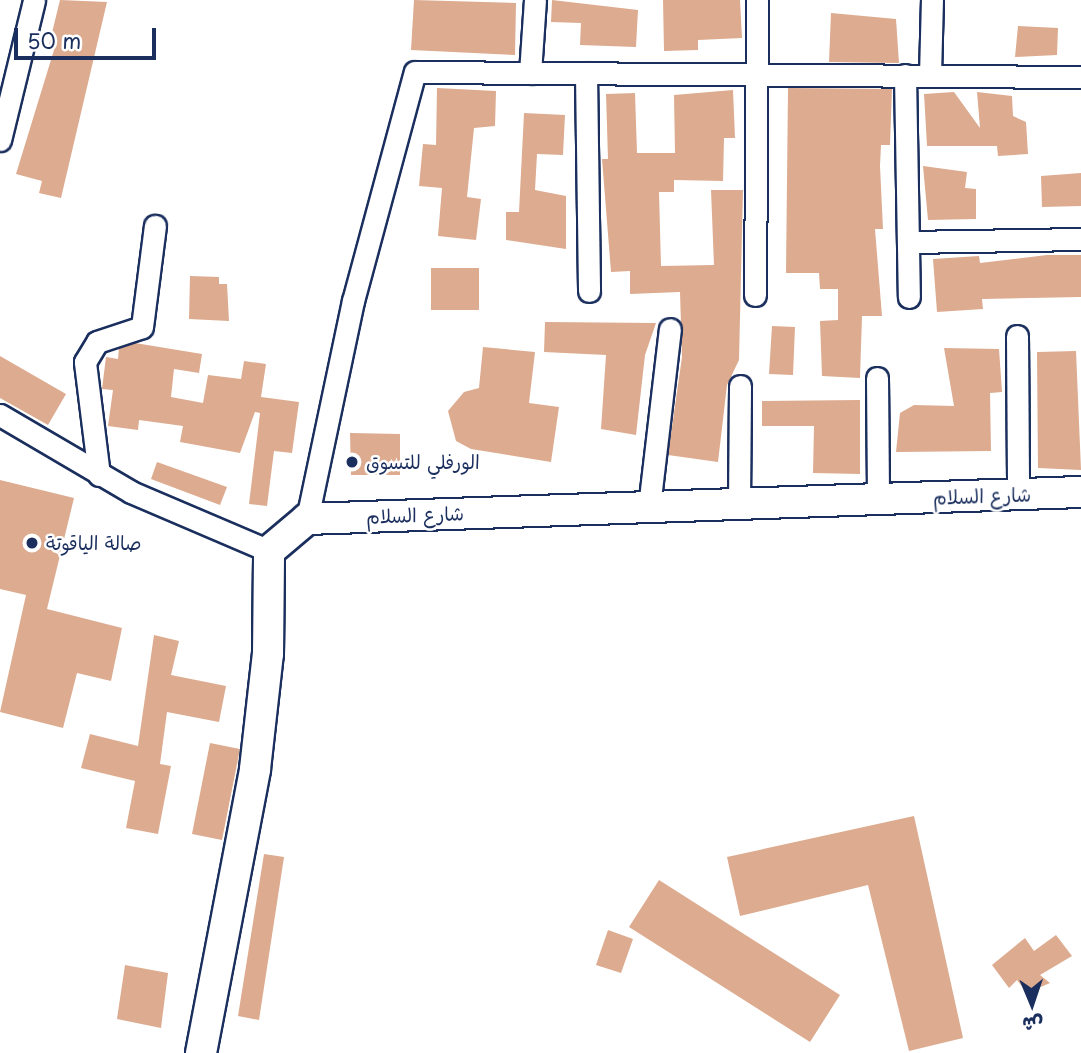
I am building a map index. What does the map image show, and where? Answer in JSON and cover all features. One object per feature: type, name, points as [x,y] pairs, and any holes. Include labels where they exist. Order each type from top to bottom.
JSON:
[{"type":"main road","name":"شارع السلام","points":[[307,519],[1081,492]]},
{"type":"main road","points":[[201,1053],[255,769],[268,654],[269,551],[307,519]]},
{"type":"street","points":[[0,140],[34,0]]},
{"type":"street","points":[[530,72],[535,0]]},
{"type":"street","points":[[755,295],[757,0]]},
{"type":"street","points":[[930,75],[932,0]]},
{"type":"street","points":[[307,519],[353,301],[412,75],[530,72],[1081,77]]},
{"type":"street","points":[[586,73],[589,291]]},
{"type":"street","points":[[905,75],[909,297]]},
{"type":"street","points":[[99,475],[85,362],[97,342],[142,327],[155,226]]},
{"type":"street","points":[[909,242],[1081,239]]},
{"type":"street","points":[[649,507],[670,329]]},
{"type":"street","points":[[1017,336],[1018,494]]},
{"type":"street","points":[[877,378],[878,499]]},
{"type":"street","points":[[739,504],[740,386]]},
{"type":"street","points":[[0,415],[99,475],[269,551]]},
{"type":"building","points":[[60,0],[107,2],[61,198],[39,193],[42,181],[16,174],[54,50],[48,49]]},
{"type":"building","points":[[414,0],[516,3],[515,55],[411,50]]},
{"type":"building","points":[[552,0],[638,10],[636,47],[580,45],[581,23],[551,22]]},
{"type":"building","points":[[663,0],[740,0],[742,38],[698,40],[698,50],[664,51]]},
{"type":"building","points":[[831,13],[896,19],[899,63],[829,62]]},
{"type":"building","points":[[1018,26],[1058,28],[1057,55],[1015,57]]},
{"type":"building","points":[[437,88],[496,91],[495,126],[474,128],[467,197],[481,199],[476,240],[438,236],[442,188],[419,186],[423,144],[436,145]]},
{"type":"building","points":[[788,88],[892,89],[890,145],[881,145],[883,229],[875,229],[882,316],[862,316],[860,378],[822,376],[820,321],[838,320],[838,289],[820,289],[819,273],[786,273]]},
{"type":"building","points":[[733,90],[735,138],[724,138],[723,181],[674,180],[674,192],[659,192],[661,266],[714,265],[711,190],[743,190],[739,360],[727,385],[718,462],[668,455],[682,357],[680,292],[630,294],[630,271],[611,272],[602,159],[608,159],[606,94],[635,93],[637,153],[675,153],[674,95]]},
{"type":"building","points":[[954,92],[980,128],[977,92],[1012,96],[1013,116],[1026,122],[1028,154],[998,156],[997,146],[927,146],[924,94]]},
{"type":"building","points":[[524,113],[565,115],[563,155],[537,154],[535,190],[566,196],[566,249],[506,240],[506,212],[519,212]]},
{"type":"building","points":[[923,166],[967,172],[965,188],[976,189],[976,219],[928,220]]},
{"type":"building","points":[[1081,173],[1081,206],[1042,207],[1041,176]]},
{"type":"building","points":[[1047,255],[1081,255],[1081,297],[982,299],[983,309],[937,312],[933,259],[979,256],[980,263]]},
{"type":"building","points":[[431,268],[479,268],[479,310],[431,310]]},
{"type":"building","points":[[190,276],[219,277],[219,284],[227,284],[229,321],[189,319]]},
{"type":"building","points":[[545,322],[656,323],[645,355],[636,435],[601,429],[606,355],[544,352]]},
{"type":"building","points":[[772,326],[795,327],[793,375],[769,374]]},
{"type":"building","points":[[135,343],[202,354],[199,373],[174,369],[171,397],[203,403],[208,375],[241,379],[244,361],[266,364],[261,397],[299,402],[292,453],[274,451],[267,506],[249,504],[260,413],[255,412],[240,453],[180,442],[183,426],[139,420],[138,430],[108,426],[113,390],[102,389],[106,357],[118,359],[119,348]]},
{"type":"building","points":[[483,347],[535,352],[529,403],[559,407],[551,462],[471,449],[456,441],[448,411],[464,392],[479,388]]},
{"type":"building","points":[[944,348],[999,349],[1002,392],[990,393],[991,451],[896,452],[900,413],[914,405],[954,406]]},
{"type":"building","points":[[1076,351],[1081,470],[1038,468],[1037,352]]},
{"type":"building","points":[[0,356],[66,394],[48,425],[0,398]]},
{"type":"building","points":[[860,400],[860,474],[813,473],[814,426],[762,426],[762,401]]},
{"type":"building","points":[[350,433],[400,434],[400,475],[351,475]]},
{"type":"building","points":[[157,462],[227,487],[220,505],[151,479]]},
{"type":"building","points":[[0,480],[74,498],[47,609],[122,628],[111,681],[77,673],[63,728],[0,712],[26,595],[0,589]]},
{"type":"building","points":[[154,635],[179,641],[171,675],[226,686],[219,722],[167,712],[160,764],[171,766],[158,834],[126,828],[135,781],[81,768],[90,734],[138,746]]},
{"type":"building","points":[[210,743],[240,749],[222,840],[192,834]]},
{"type":"building","points":[[914,816],[963,1038],[909,1051],[868,885],[740,916],[727,857]]},
{"type":"building","points":[[264,854],[284,857],[259,1020],[238,1016]]},
{"type":"building","points":[[659,880],[840,995],[810,1042],[629,927]]},
{"type":"building","points":[[608,930],[633,939],[621,973],[596,965]]},
{"type":"building","points":[[1056,935],[1072,956],[1040,975],[1050,983],[1027,993],[1017,980],[1009,988],[992,965],[1025,938],[1034,951]]},
{"type":"building","points":[[125,965],[168,973],[161,1028],[117,1019]]},
{"type":"place","name":"الورفلي للتسوق","points":[[352,462]]},
{"type":"place","name":"صالة الياقوتة","points":[[32,543]]}]
